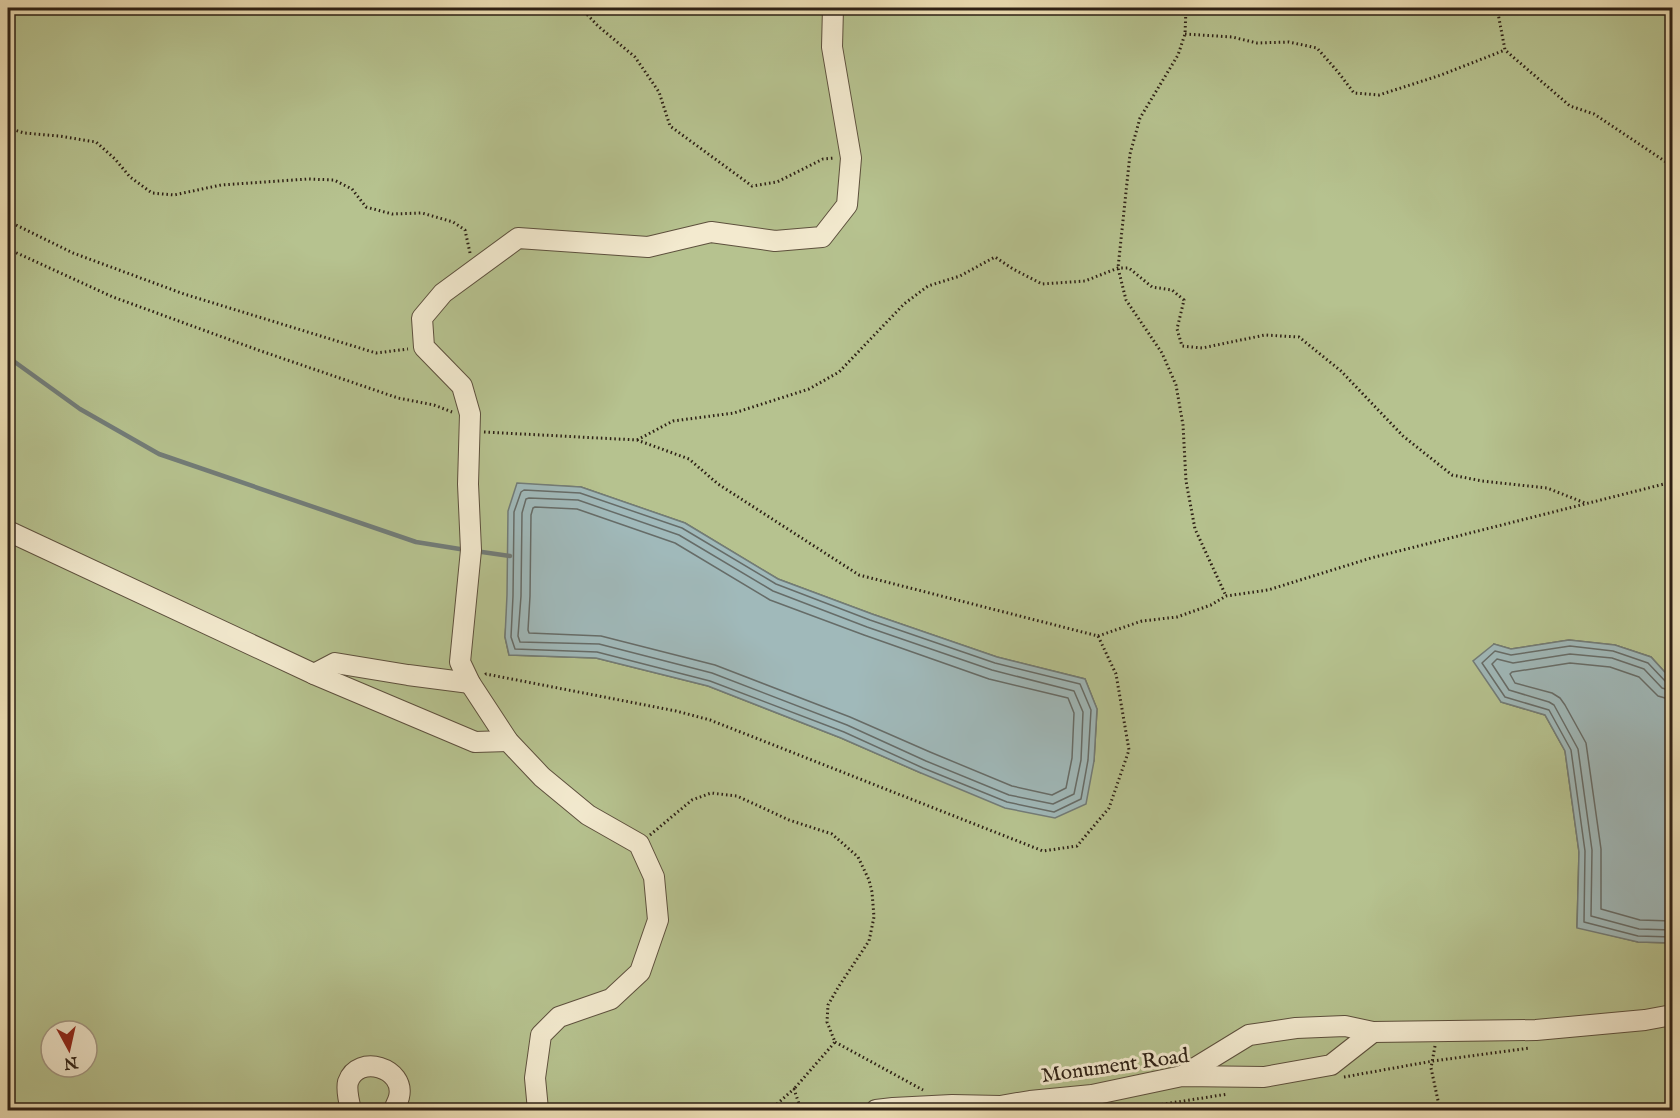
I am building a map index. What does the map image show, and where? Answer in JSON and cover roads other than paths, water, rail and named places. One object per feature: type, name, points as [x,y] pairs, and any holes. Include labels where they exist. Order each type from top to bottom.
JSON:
[{"type":"street","points":[[538,1110],[535,1078],[541,1035],[558,1017],[610,999],[640,972],[658,920],[654,877],[639,844],[588,815],[542,777],[508,741],[470,682],[460,662],[471,550],[468,484],[470,414],[462,386],[424,347],[423,318],[442,293],[518,238],[648,247],[711,232],[775,241],[822,237],[847,205],[851,158],[832,47],[833,8]]},
{"type":"street","points":[[8,531],[314,674],[475,742],[508,741]]},
{"type":"street","points":[[314,674],[335,663],[470,682]]},
{"type":"street","points":[[1182,1076],[1249,1035],[1296,1028],[1345,1026],[1373,1032],[1536,1030],[1645,1020],[1672,1015]]},
{"type":"street","name":"Monument Road","points":[[876,1110],[952,1105],[1000,1106],[1092,1095],[1182,1076],[1264,1077],[1331,1065],[1373,1032]]},
{"type":"street","points":[[351,1110],[347,1084],[360,1069],[373,1066],[386,1069],[396,1078],[400,1092],[393,1110]]},
{"type":"water","points":[[517,483],[581,487],[685,523],[778,579],[997,657],[1085,679],[1097,709],[1094,761],[1086,804],[1055,818],[1005,808],[841,738],[708,686],[596,658],[509,655],[505,637],[508,511]]},
{"type":"water","points":[[1569,640],[1615,645],[1651,657],[1672,680],[1672,943],[1638,942],[1577,928],[1579,852],[1565,751],[1545,715],[1501,702],[1473,661],[1494,644],[1511,649]]},
{"type":"waterway","points":[[8,355],[80,409],[159,454],[416,542],[466,550]]},
{"type":"waterway","points":[[475,551],[510,556]]}]
